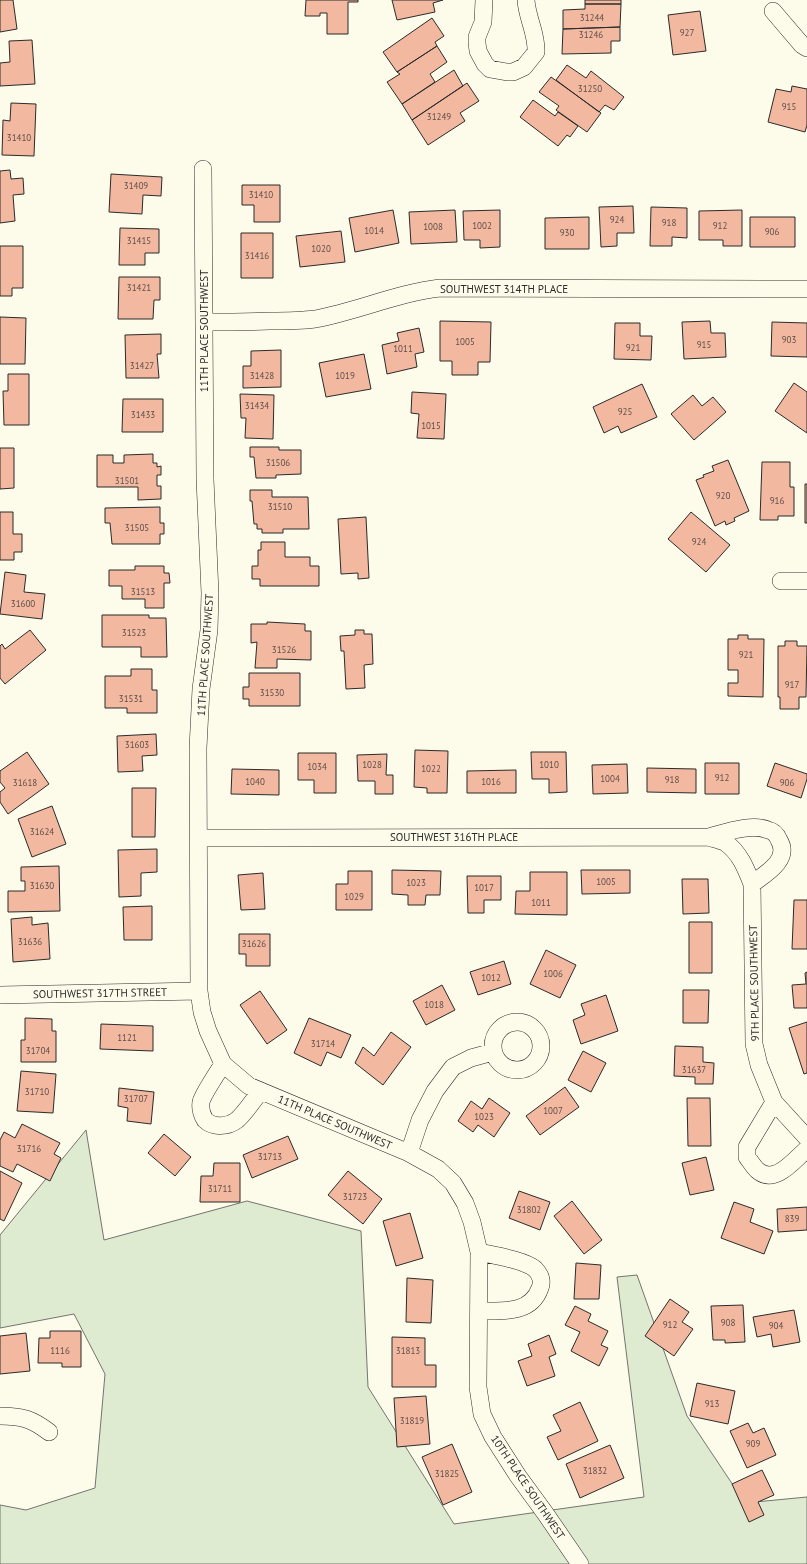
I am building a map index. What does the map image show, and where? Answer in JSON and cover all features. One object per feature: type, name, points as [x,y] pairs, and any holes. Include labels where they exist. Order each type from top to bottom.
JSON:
[{"type":"street","points":[[484,0],[483,22],[477,37],[478,51],[485,64],[490,69],[507,72],[519,70],[524,67],[536,52],[535,37],[528,15],[526,0]]},
{"type":"street","points":[[773,11],[802,45],[807,48]]},
{"type":"street","name":"11TH PLACE SOUTHWEST","points":[[203,169],[205,479],[210,593],[209,630],[201,689],[198,748],[200,838],[199,992],[202,1012],[208,1031],[223,1064],[249,1086],[409,1153]]},
{"type":"street","name":"SOUTHWEST 314TH PLACE","points":[[205,322],[294,321],[314,319],[349,311],[413,292],[440,288],[807,290]]},
{"type":"street","points":[[781,581],[807,581]]},
{"type":"street","points":[[708,837],[748,828],[768,830],[776,834],[783,849],[780,860],[773,869],[752,884]]},
{"type":"street","name":"SOUTHWEST 316TH PLACE","points":[[200,838],[708,837]]},
{"type":"street","name":"9TH PLACE SOUTHWEST","points":[[708,837],[725,843],[736,853],[745,866],[752,884],[754,1044],[759,1064],[774,1102],[807,1138]]},
{"type":"street","name":"SOUTHWEST 317TH STREET","points":[[0,995],[199,992]]},
{"type":"street","points":[[409,1153],[420,1120],[435,1091],[453,1067],[471,1058],[493,1052]]},
{"type":"street","points":[[223,1064],[201,1102],[201,1113],[210,1124],[218,1126],[226,1125],[236,1120],[261,1091]]},
{"type":"street","points":[[774,1102],[747,1147],[747,1157],[757,1170],[769,1176],[779,1173],[807,1149]]},
{"type":"street","name":"10TH PLACE SOUTHWEST","points":[[409,1153],[438,1169],[453,1183],[465,1203],[472,1222],[479,1252],[478,1387],[482,1414],[493,1437],[518,1476],[545,1512],[580,1564]]},
{"type":"street","points":[[479,1252],[527,1264],[535,1269],[541,1276],[542,1285],[538,1295],[532,1302],[513,1310],[479,1311]]},
{"type":"street","points":[[0,1416],[18,1417],[35,1422],[49,1432]]},
{"type":"green space","points":[[86,1130],[104,1240],[247,1201],[361,1231],[368,1387],[454,1524],[644,1497],[617,1277],[637,1275],[687,1416],[745,1503],[807,1497],[807,1564],[0,1564],[0,1505],[26,1510],[95,1488],[105,1374],[74,1314],[0,1328],[0,1235]]},
{"type":"building","points":[[0,0],[13,0],[17,29],[0,32]]},
{"type":"building","points":[[306,0],[358,0],[358,2],[348,2],[348,34],[327,34],[327,13],[320,13],[320,16],[305,16]]},
{"type":"building","points":[[392,0],[443,0],[433,3],[435,12],[397,20]]},
{"type":"building","points":[[585,0],[621,0],[621,4],[585,4]]},
{"type":"building","points":[[585,4],[621,4],[620,27],[563,29],[563,10],[585,9]]},
{"type":"building","points":[[700,11],[706,51],[673,55],[668,15]]},
{"type":"building","points":[[432,18],[444,36],[435,42],[437,46],[397,72],[383,52]]},
{"type":"building","points":[[620,27],[620,41],[611,41],[611,53],[562,54],[563,29]]},
{"type":"building","points":[[32,40],[35,84],[0,86],[0,63],[10,62],[9,41]]},
{"type":"building","points":[[437,46],[447,62],[430,74],[435,82],[402,104],[387,82],[400,74],[397,72]]},
{"type":"building","points":[[567,65],[586,78],[591,71],[624,97],[614,110],[605,105],[599,112],[556,80]]},
{"type":"building","points":[[454,70],[463,86],[412,120],[402,104]]},
{"type":"building","points":[[551,77],[601,113],[587,132],[556,110],[559,106],[539,92]]},
{"type":"building","points":[[467,83],[479,101],[460,113],[465,121],[428,145],[412,120]]},
{"type":"building","points":[[792,86],[807,89],[807,125],[805,132],[768,122],[776,89],[791,92]]},
{"type":"building","points":[[533,100],[555,116],[558,112],[578,126],[570,137],[567,135],[558,146],[520,117]]},
{"type":"building","points":[[11,103],[36,104],[34,156],[2,155],[3,120],[10,121]]},
{"type":"building","points":[[10,170],[11,179],[23,178],[24,194],[13,195],[15,221],[0,223],[0,171]]},
{"type":"building","points":[[111,174],[162,177],[161,196],[143,195],[142,214],[109,212]]},
{"type":"building","points":[[242,185],[280,185],[280,222],[254,222],[254,205],[242,205]]},
{"type":"building","points":[[633,206],[634,233],[617,233],[617,246],[601,247],[599,207]]},
{"type":"building","points":[[651,207],[687,208],[687,238],[672,237],[672,246],[650,246]]},
{"type":"building","points":[[393,210],[399,243],[355,252],[349,218]]},
{"type":"building","points":[[455,210],[457,242],[411,244],[409,212]]},
{"type":"building","points":[[500,210],[500,247],[480,248],[480,240],[464,240],[463,211]]},
{"type":"building","points":[[742,210],[742,246],[723,246],[723,240],[699,240],[699,211]]},
{"type":"building","points":[[589,217],[589,249],[545,249],[545,218]]},
{"type":"building","points":[[750,217],[795,217],[795,247],[750,247]]},
{"type":"building","points":[[120,228],[159,229],[159,253],[145,253],[145,265],[119,265]]},
{"type":"building","points":[[341,231],[345,262],[300,267],[296,236]]},
{"type":"building","points":[[241,233],[273,233],[273,278],[241,278]]},
{"type":"building","points":[[0,246],[23,246],[23,288],[12,288],[12,296],[0,296]]},
{"type":"building","points":[[119,277],[160,277],[160,300],[154,300],[153,319],[118,319]]},
{"type":"building","points":[[0,317],[26,318],[25,364],[0,364]]},
{"type":"building","points":[[440,321],[491,322],[490,362],[478,362],[478,375],[452,375],[452,361],[440,361]]},
{"type":"building","points":[[710,321],[711,333],[725,333],[726,357],[684,359],[682,322]]},
{"type":"building","points":[[772,322],[807,323],[807,357],[771,356]]},
{"type":"building","points":[[615,323],[640,323],[640,336],[652,336],[651,360],[614,359]]},
{"type":"building","points":[[419,328],[424,352],[415,354],[417,367],[387,374],[382,345],[399,341],[397,333]]},
{"type":"building","points":[[161,334],[161,354],[157,354],[159,378],[126,378],[125,335]]},
{"type":"building","points":[[281,350],[281,387],[243,388],[243,366],[251,366],[251,351]]},
{"type":"building","points":[[364,354],[371,389],[326,397],[319,363]]},
{"type":"building","points":[[8,374],[29,374],[29,425],[4,425],[3,391],[8,391]]},
{"type":"building","points":[[794,383],[807,392],[807,433],[775,411]]},
{"type":"building","points":[[642,384],[657,417],[621,433],[618,426],[604,433],[593,407]]},
{"type":"building","points":[[412,392],[446,394],[444,439],[417,438],[419,414],[411,413]]},
{"type":"building","points":[[240,394],[274,395],[273,439],[245,438],[246,418],[241,418]]},
{"type":"building","points":[[693,395],[702,406],[713,397],[726,412],[694,440],[671,414]]},
{"type":"building","points":[[123,399],[163,399],[163,432],[122,432]]},
{"type":"building","points":[[250,447],[279,447],[279,450],[301,450],[301,474],[276,475],[276,478],[256,478],[254,457],[250,457]]},
{"type":"building","points":[[0,448],[14,448],[14,488],[0,489]]},
{"type":"building","points":[[153,454],[153,463],[157,463],[157,467],[161,466],[161,475],[157,475],[157,486],[161,486],[161,499],[138,500],[138,487],[97,487],[97,455],[113,455],[113,463],[124,463],[124,455]]},
{"type":"building","points":[[728,460],[749,511],[734,518],[735,521],[726,525],[725,521],[715,526],[696,480],[704,477],[703,475],[714,471],[712,466]]},
{"type":"building","points":[[762,462],[790,462],[790,487],[794,487],[794,516],[778,516],[778,520],[760,520]]},
{"type":"building","points":[[805,484],[807,484],[807,523],[805,523]]},
{"type":"building","points":[[250,490],[272,490],[272,497],[308,497],[309,529],[283,529],[283,533],[262,533],[262,529],[257,529],[257,524],[254,524],[252,501],[250,501]]},
{"type":"building","points":[[160,507],[160,523],[164,523],[164,534],[160,534],[160,544],[112,544],[110,523],[105,523],[105,508]]},
{"type":"building","points":[[0,512],[13,512],[13,534],[22,534],[22,552],[14,552],[14,560],[0,560]]},
{"type":"building","points":[[691,512],[730,545],[706,572],[668,539]]},
{"type":"building","points":[[366,517],[369,578],[358,579],[358,573],[341,574],[338,519]]},
{"type":"building","points":[[261,542],[285,542],[285,557],[310,557],[310,566],[319,566],[319,586],[260,586],[260,579],[252,579],[252,566],[258,566],[258,550],[261,550]]},
{"type":"building","points":[[135,566],[164,566],[164,573],[169,573],[170,583],[164,583],[164,608],[145,608],[145,599],[122,599],[122,586],[109,586],[109,570],[135,570]]},
{"type":"building","points":[[5,572],[26,575],[24,592],[45,594],[42,619],[0,614]]},
{"type":"building","points":[[102,615],[149,615],[149,618],[166,618],[167,657],[141,657],[141,647],[102,647]]},
{"type":"building","points":[[267,622],[305,624],[305,631],[311,631],[311,660],[277,659],[277,668],[255,668],[257,642],[251,643],[251,624],[267,624]]},
{"type":"building","points":[[30,630],[46,650],[5,684],[0,678],[0,646],[2,644],[5,649]]},
{"type":"building","points":[[355,630],[364,630],[364,634],[372,634],[373,664],[364,665],[365,688],[346,689],[344,651],[341,651],[340,636],[355,635]]},
{"type":"building","points":[[738,635],[748,635],[748,639],[764,639],[763,697],[728,696],[728,683],[738,683],[738,670],[728,670],[728,639],[738,639]]},
{"type":"building","points":[[785,641],[797,641],[797,646],[807,646],[806,697],[799,697],[799,709],[780,709],[780,697],[778,697],[778,646],[785,646]]},
{"type":"building","points":[[131,669],[152,669],[152,690],[157,690],[157,713],[127,713],[127,708],[105,708],[105,676],[131,676]]},
{"type":"building","points":[[249,673],[300,673],[300,706],[249,706],[249,699],[243,699],[243,687],[249,687]]},
{"type":"building","points":[[156,734],[157,755],[142,756],[143,771],[118,772],[117,736]]},
{"type":"building","points":[[415,750],[448,751],[447,793],[427,793],[427,788],[414,787]]},
{"type":"building","points":[[27,752],[49,784],[8,814],[0,802],[0,792],[5,788],[0,782],[0,771]]},
{"type":"building","points":[[531,752],[566,752],[567,792],[549,793],[549,779],[532,779]]},
{"type":"building","points":[[298,753],[336,753],[336,793],[314,793],[314,780],[298,780]]},
{"type":"building","points":[[387,754],[386,775],[393,775],[393,794],[375,794],[375,781],[358,781],[357,755]]},
{"type":"building","points":[[705,763],[739,763],[739,794],[705,794]]},
{"type":"building","points":[[775,763],[807,774],[807,779],[801,798],[767,786]]},
{"type":"building","points":[[627,764],[628,793],[593,794],[592,765]]},
{"type":"building","points":[[647,768],[696,769],[696,793],[647,792]]},
{"type":"building","points":[[232,769],[279,770],[279,795],[231,794]]},
{"type":"building","points":[[516,770],[516,793],[467,793],[467,771]]},
{"type":"building","points":[[132,788],[156,788],[155,837],[132,837]]},
{"type":"building","points":[[52,806],[66,844],[32,857],[18,819]]},
{"type":"building","points":[[157,849],[157,872],[141,873],[141,896],[119,897],[118,850]]},
{"type":"building","points":[[59,866],[60,911],[8,912],[8,891],[25,891],[25,881],[21,881],[21,867]]},
{"type":"building","points":[[392,870],[441,871],[440,895],[426,895],[425,905],[408,905],[408,895],[392,894]]},
{"type":"building","points":[[581,870],[630,870],[630,893],[582,894]]},
{"type":"building","points":[[348,871],[372,871],[372,910],[336,910],[336,884],[348,884]]},
{"type":"building","points":[[530,872],[567,872],[567,915],[515,914],[516,891],[530,891]]},
{"type":"building","points":[[263,873],[265,909],[241,910],[238,875]]},
{"type":"building","points":[[467,876],[501,876],[501,900],[484,900],[484,913],[468,913]]},
{"type":"building","points":[[682,879],[708,879],[709,913],[683,914]]},
{"type":"building","points":[[794,900],[807,900],[807,949],[792,949]]},
{"type":"building","points":[[152,906],[152,940],[124,940],[123,907]]},
{"type":"building","points":[[32,917],[32,925],[48,923],[50,959],[13,962],[11,919]]},
{"type":"building","points":[[689,922],[712,922],[712,973],[689,973]]},
{"type":"building","points":[[239,934],[270,934],[270,966],[246,966],[246,954],[239,954]]},
{"type":"building","points":[[546,950],[576,965],[560,998],[530,984]]},
{"type":"building","points":[[504,961],[511,984],[478,995],[470,972]]},
{"type":"building","points":[[807,972],[807,1008],[794,1008],[792,985],[806,984],[805,973]]},
{"type":"building","points":[[442,985],[455,1010],[426,1025],[413,1001]]},
{"type":"building","points":[[683,990],[709,990],[708,1023],[683,1023]]},
{"type":"building","points":[[260,991],[287,1030],[267,1044],[240,1005]]},
{"type":"building","points":[[606,995],[618,1031],[581,1044],[573,1020],[585,1015],[581,1004]]},
{"type":"building","points":[[25,1018],[52,1019],[52,1031],[56,1031],[56,1062],[21,1062],[21,1040],[25,1040]]},
{"type":"building","points":[[309,1018],[351,1035],[341,1058],[327,1052],[321,1066],[294,1053]]},
{"type":"building","points":[[807,1022],[807,1073],[804,1074],[789,1028]]},
{"type":"building","points":[[101,1024],[153,1026],[153,1051],[100,1049]]},
{"type":"building","points":[[391,1032],[411,1047],[383,1085],[355,1063],[363,1047],[374,1056]]},
{"type":"building","points":[[675,1046],[703,1047],[703,1062],[714,1063],[713,1084],[695,1084],[695,1077],[674,1076]]},
{"type":"building","points":[[583,1051],[606,1063],[591,1092],[568,1080]]},
{"type":"building","points":[[21,1071],[56,1074],[53,1113],[17,1111]]},
{"type":"building","points":[[565,1087],[579,1107],[540,1135],[526,1116]]},
{"type":"building","points":[[119,1088],[154,1092],[151,1124],[127,1121],[128,1108],[118,1106]]},
{"type":"building","points":[[489,1098],[510,1113],[494,1137],[478,1125],[473,1132],[458,1121],[471,1101],[482,1109]]},
{"type":"building","points":[[687,1098],[710,1098],[711,1146],[688,1146]]},
{"type":"building","points":[[22,1124],[60,1143],[54,1154],[61,1158],[50,1181],[17,1164],[13,1172],[0,1166],[0,1140],[4,1132],[15,1138]]},
{"type":"building","points":[[164,1134],[191,1157],[175,1176],[148,1153]]},
{"type":"building","points":[[288,1136],[298,1159],[252,1178],[243,1155]]},
{"type":"building","points":[[706,1157],[714,1190],[690,1195],[682,1163]]},
{"type":"building","points":[[214,1163],[240,1163],[240,1202],[200,1202],[201,1176],[213,1176]]},
{"type":"building","points":[[0,1171],[22,1183],[4,1221],[0,1219]]},
{"type":"building","points":[[348,1171],[382,1199],[363,1224],[328,1195]]},
{"type":"building","points":[[519,1191],[550,1202],[540,1230],[509,1218]]},
{"type":"building","points":[[572,1201],[602,1240],[584,1254],[554,1216]]},
{"type":"building","points":[[734,1202],[754,1209],[750,1222],[773,1231],[764,1254],[721,1238]]},
{"type":"building","points":[[807,1207],[807,1230],[778,1232],[777,1209]]},
{"type":"building","points":[[410,1213],[423,1258],[396,1266],[383,1221]]},
{"type":"building","points":[[576,1263],[601,1265],[599,1299],[574,1299]]},
{"type":"building","points":[[407,1278],[433,1280],[431,1323],[406,1322]]},
{"type":"building","points":[[670,1299],[689,1312],[682,1322],[693,1329],[674,1356],[645,1336]]},
{"type":"building","points":[[743,1305],[745,1342],[725,1343],[725,1340],[713,1340],[711,1306]]},
{"type":"building","points":[[575,1306],[591,1314],[588,1321],[608,1331],[601,1345],[608,1348],[599,1366],[571,1351],[580,1332],[565,1325]]},
{"type":"building","points":[[794,1310],[800,1342],[773,1347],[771,1334],[757,1337],[753,1317]]},
{"type":"building","points":[[50,1331],[81,1331],[81,1367],[62,1367],[62,1363],[38,1363],[39,1338],[50,1338]]},
{"type":"building","points":[[26,1333],[30,1371],[0,1374],[0,1336]]},
{"type":"building","points":[[549,1335],[556,1354],[549,1357],[555,1376],[527,1386],[518,1361],[532,1356],[528,1344]]},
{"type":"building","points":[[392,1337],[425,1338],[425,1365],[436,1365],[436,1387],[392,1387]]},
{"type":"building","points":[[697,1383],[735,1391],[728,1424],[690,1416]]},
{"type":"building","points":[[426,1396],[430,1444],[397,1447],[394,1398]]},
{"type":"building","points":[[580,1402],[598,1441],[558,1460],[547,1437],[561,1431],[553,1415]]},
{"type":"building","points":[[748,1423],[753,1433],[764,1428],[776,1455],[747,1468],[730,1431]]},
{"type":"building","points":[[452,1444],[472,1492],[443,1505],[422,1457]]},
{"type":"building","points":[[610,1445],[624,1478],[580,1498],[566,1464]]},
{"type":"building","points":[[762,1470],[774,1495],[758,1502],[764,1515],[749,1522],[732,1484]]}]
